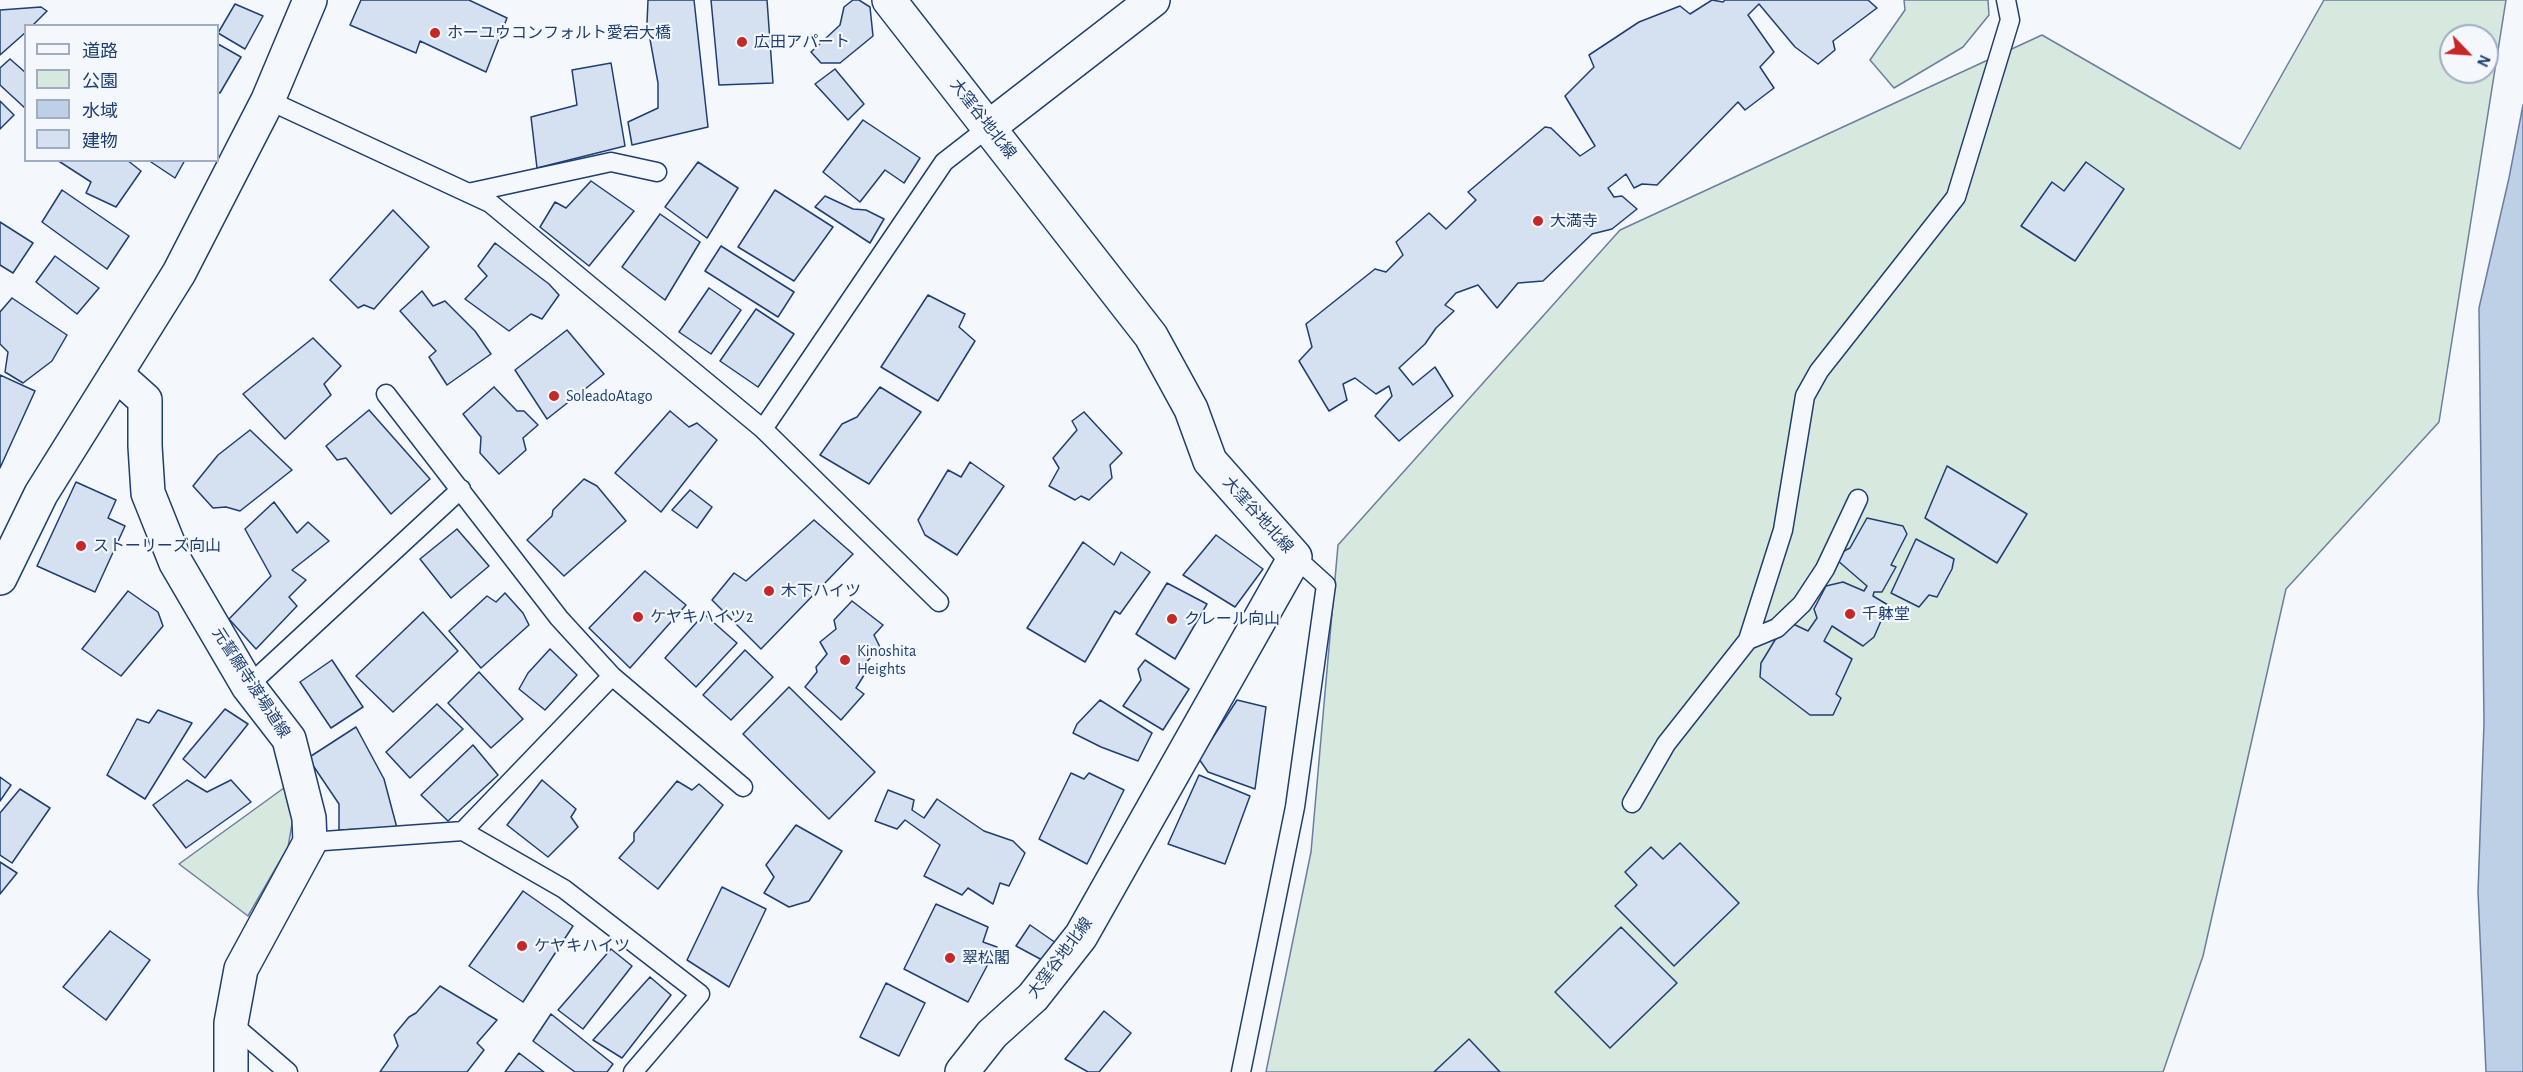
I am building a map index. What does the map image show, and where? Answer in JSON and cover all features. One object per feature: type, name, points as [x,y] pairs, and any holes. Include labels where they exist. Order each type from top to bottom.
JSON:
[{"type":"street","points":[[0,578],[41,494],[179,273],[268,100],[310,0]]},
{"type":"street","name":"大窪谷地北線","points":[[889,0],[1151,336],[1191,410],[1210,461],[1295,557],[1081,936],[1033,997],[992,1034],[974,1065]]},
{"type":"street","points":[[989,127],[1153,0]]},
{"type":"street","name":"元誓願寺渡場道線","points":[[116,374],[145,400],[148,493],[176,563],[248,686],[289,739],[309,818],[310,842]]},
{"type":"street","points":[[231,1072],[231,1023],[241,969],[310,842]]},
{"type":"lane","points":[[1632,803],[1666,744],[1748,640],[1783,530],[1805,396],[1819,371],[1956,197],[2010,20],[2006,0]]},
{"type":"lane","points":[[268,100],[490,203],[763,429],[939,602]]},
{"type":"lane","points":[[763,429],[944,162],[989,127]]},
{"type":"lane","points":[[468,193],[611,162],[657,172]]},
{"type":"lane","points":[[386,394],[559,618],[612,676],[743,787]]},
{"type":"lane","points":[[248,686],[461,489]]},
{"type":"lane","points":[[1748,640],[1778,628],[1802,604],[1825,569],[1858,499]]},
{"type":"lane","points":[[1241,1072],[1295,807],[1326,585],[1295,557]]},
{"type":"lane","points":[[463,831],[612,676]]},
{"type":"lane","points":[[310,842],[463,831],[564,889],[700,994],[633,1072]]},
{"type":"lane","points":[[231,1023],[288,1072]]},
{"type":"green space","points":[[1904,0],[1988,0],[1989,15],[1963,47],[1894,88],[1870,60],[1905,10]]},
{"type":"green space","points":[[2324,0],[2506,0],[2499,44],[2499,24],[2439,24],[2439,84],[2493,84],[2439,422],[2286,589],[2203,956],[2163,1072],[1266,1072],[1311,852],[1338,545],[1620,230],[2042,35],[2240,149]]},
{"type":"green space","points":[[288,785],[294,813],[288,847],[248,916],[179,864]]},
{"type":"water","points":[[2523,105],[2523,1072],[2486,1072],[2478,892],[2484,723],[2479,308]]},
{"type":"building","name":"ホーユウコンフォルト愛宕大橋","points":[[361,0],[469,0],[507,18],[486,72],[420,41],[416,53],[350,25]]},
{"type":"building","points":[[648,0],[694,0],[708,127],[632,145],[628,122],[658,108],[658,83],[647,23]]},
{"type":"building","name":"広田アパート","points":[[711,0],[767,0],[773,83],[719,85]]},
{"type":"building","points":[[853,0],[859,0],[870,7],[873,36],[840,63],[821,63],[811,52],[840,25],[844,7]]},
{"type":"building","name":"大満寺","points":[[1712,0],[1723,2],[1725,0],[1868,0],[1877,8],[1833,41],[1835,50],[1818,64],[1795,47],[1759,4],[1748,15],[1774,52],[1760,67],[1774,88],[1745,110],[1738,102],[1657,185],[1642,184],[1634,188],[1626,174],[1608,188],[1614,197],[1622,196],[1637,209],[1612,229],[1592,234],[1543,281],[1518,283],[1497,308],[1478,285],[1456,293],[1445,305],[1454,311],[1436,328],[1425,344],[1399,368],[1413,385],[1435,367],[1453,396],[1399,441],[1375,416],[1392,396],[1389,386],[1376,394],[1355,378],[1343,384],[1347,400],[1329,411],[1299,361],[1312,347],[1306,324],[1375,269],[1386,272],[1403,255],[1396,242],[1429,213],[1446,229],[1476,200],[1468,192],[1545,127],[1551,128],[1580,156],[1595,146],[1565,96],[1594,67],[1589,55],[1639,22],[1680,6],[1690,14]]},
{"type":"building","points":[[235,4],[263,16],[245,49],[219,34]]},
{"type":"building","points":[[41,7],[47,11],[34,24],[24,24],[24,34],[0,55],[0,10]]},
{"type":"building","points":[[219,45],[241,57],[219,92]]},
{"type":"building","points":[[10,59],[24,71],[24,107],[0,85],[0,68]]},
{"type":"building","points":[[611,63],[625,146],[537,168],[531,117],[577,105],[572,70]]},
{"type":"building","points":[[835,69],[864,104],[848,120],[815,84]]},
{"type":"building","points":[[0,101],[14,115],[0,129]]},
{"type":"building","points":[[863,120],[920,158],[904,183],[885,170],[860,202],[823,172]]},
{"type":"building","points":[[60,162],[130,162],[141,171],[116,207],[86,193],[91,182]]},
{"type":"building","points":[[151,162],[184,162],[175,178]]},
{"type":"building","points":[[698,162],[738,188],[707,238],[665,207]]},
{"type":"building","points":[[2086,162],[2124,189],[2075,261],[2021,226],[2052,182],[2064,191]]},
{"type":"building","points":[[591,181],[634,211],[589,266],[540,227],[555,202],[566,208]]},
{"type":"building","points":[[62,190],[129,236],[107,269],[42,222]]},
{"type":"building","points":[[775,190],[833,227],[794,281],[738,247]]},
{"type":"building","points":[[825,196],[853,209],[866,210],[884,219],[870,243],[815,207]]},
{"type":"building","points":[[393,210],[429,247],[374,309],[364,305],[358,308],[330,280]]},
{"type":"building","points":[[660,214],[700,242],[665,300],[622,267]]},
{"type":"building","points":[[0,222],[33,243],[13,273],[0,265]]},
{"type":"building","points":[[495,243],[549,284],[559,295],[542,319],[531,314],[509,331],[465,299],[487,276],[478,266]]},
{"type":"building","points":[[721,246],[794,292],[778,317],[705,271]]},
{"type":"building","points":[[55,256],[99,288],[77,314],[36,282]]},
{"type":"building","points":[[709,288],[741,310],[711,354],[679,332]]},
{"type":"building","points":[[422,291],[433,306],[445,301],[475,331],[491,354],[447,385],[429,357],[436,351],[400,311]]},
{"type":"building","points":[[928,295],[965,314],[959,327],[975,341],[938,401],[881,367]]},
{"type":"building","points":[[12,298],[67,335],[52,361],[23,383],[5,372],[8,352],[0,344],[0,312]]},
{"type":"building","points":[[756,309],[794,334],[758,387],[720,361]]},
{"type":"building","name":"SoleadoAtago","points":[[567,330],[604,374],[547,419],[515,370]]},
{"type":"building","points":[[313,338],[341,366],[324,384],[331,395],[285,439],[243,394]]},
{"type":"building","points":[[0,375],[35,391],[0,468]]},
{"type":"building","points":[[494,387],[517,411],[524,411],[538,425],[523,438],[526,450],[499,474],[480,453],[481,437],[463,414]]},
{"type":"building","points":[[880,387],[921,412],[869,484],[820,455],[842,424],[857,417]]},
{"type":"building","points":[[369,410],[430,479],[391,514],[346,458],[337,460],[326,446]]},
{"type":"building","points":[[670,411],[689,427],[697,423],[717,440],[661,512],[615,473]]},
{"type":"building","points":[[1084,412],[1122,453],[1110,465],[1112,478],[1089,500],[1081,496],[1075,500],[1049,486],[1059,468],[1053,458],[1077,430],[1072,421]]},
{"type":"building","points":[[250,430],[292,470],[240,511],[226,507],[213,508],[193,486],[218,455]]},
{"type":"building","points":[[970,462],[1004,486],[957,555],[925,535],[918,520],[948,470],[961,477]]},
{"type":"building","points":[[1947,466],[2027,514],[1997,563],[1925,518]]},
{"type":"building","points":[[584,479],[597,486],[626,521],[564,576],[527,540],[552,516],[553,510]]},
{"type":"building","name":"ストーリーズ向山","points":[[76,482],[116,500],[108,518],[125,526],[95,592],[37,566]]},
{"type":"building","points":[[690,490],[712,507],[697,528],[672,510]]},
{"type":"building","points":[[274,502],[297,533],[308,522],[329,541],[292,570],[306,580],[289,597],[297,606],[256,649],[229,619],[271,576],[245,529]]},
{"type":"building","name":"千躰堂","points":[[1867,518],[1903,526],[1907,534],[1891,565],[1896,567],[1882,592],[1874,592],[1873,596],[1888,605],[1874,637],[1863,646],[1832,626],[1824,641],[1852,659],[1836,694],[1841,698],[1833,715],[1810,715],[1760,677],[1761,663],[1775,640],[1791,623],[1808,631],[1817,618],[1814,609],[1826,586],[1843,582],[1864,591],[1867,586],[1837,560],[1844,551],[1850,548]]},
{"type":"building","name":"木下ハイツ","points":[[814,520],[853,554],[761,649],[712,600],[734,573],[746,581]]},
{"type":"building","points":[[457,529],[489,566],[451,598],[420,559]]},
{"type":"building","points":[[1216,535],[1263,569],[1235,607],[1183,575]]},
{"type":"building","points":[[1916,539],[1954,559],[1952,569],[1937,597],[1929,595],[1919,607],[1891,593]]},
{"type":"building","points":[[1083,542],[1114,565],[1121,552],[1150,572],[1120,614],[1115,611],[1085,662],[1027,628]]},
{"type":"building","name":"ケヤキハイツ2","points":[[645,571],[686,605],[630,668],[589,628]]},
{"type":"building","name":"クレール向山","points":[[1167,583],[1207,604],[1175,659],[1136,634]]},
{"type":"building","points":[[128,591],[158,612],[163,626],[121,676],[82,649]]},
{"type":"building","points":[[505,593],[523,613],[529,625],[481,668],[449,631],[487,596],[496,602]]},
{"type":"building","name":"Kinoshita Heights","points":[[852,601],[883,625],[874,635],[880,647],[862,667],[866,672],[856,688],[864,694],[841,720],[805,687],[817,672],[816,667],[827,654],[820,642],[836,629],[834,620]]},
{"type":"building","points":[[423,612],[458,651],[393,712],[356,676]]},
{"type":"building","points":[[704,614],[737,643],[696,687],[665,658]]},
{"type":"building","points":[[550,649],[577,675],[545,710],[519,689],[528,673]]},
{"type":"building","points":[[745,650],[773,677],[731,720],[703,695]]},
{"type":"building","points":[[332,660],[363,707],[331,728],[300,682]]},
{"type":"building","points":[[1145,660],[1189,689],[1163,730],[1123,706],[1141,680],[1138,669]]},
{"type":"building","points":[[479,672],[523,719],[491,748],[448,703]]},
{"type":"building","points":[[789,687],[875,772],[829,819],[743,734]]},
{"type":"building","points":[[1100,700],[1152,733],[1138,761],[1073,733],[1077,724]]},
{"type":"building","points":[[1237,700],[1266,707],[1255,789],[1208,772],[1199,759]]},
{"type":"building","points":[[437,704],[463,729],[410,778],[386,752]]},
{"type":"building","points":[[225,709],[248,724],[205,778],[183,759]]},
{"type":"building","points":[[158,710],[192,723],[145,799],[107,775],[137,719],[149,723]]},
{"type":"building","points":[[356,727],[384,779],[397,828],[339,830],[339,804],[308,758]]},
{"type":"building","points":[[473,745],[498,775],[448,821],[421,795]]},
{"type":"building","points":[[1071,773],[1084,779],[1089,773],[1124,790],[1087,864],[1039,839]]},
{"type":"building","points":[[1199,775],[1250,796],[1225,864],[1168,844]]},
{"type":"building","points":[[0,777],[11,785],[0,801]]},
{"type":"building","points":[[187,780],[207,792],[231,780],[251,802],[186,848],[153,805]]},
{"type":"building","points":[[542,780],[576,809],[571,817],[578,827],[548,857],[507,825]]},
{"type":"building","points":[[677,781],[692,790],[699,784],[723,805],[658,889],[619,858],[634,841],[634,833]]},
{"type":"building","points":[[20,789],[50,808],[12,863],[0,855],[0,813]]},
{"type":"building","points":[[888,790],[914,800],[912,810],[924,818],[937,799],[984,831],[1013,841],[1025,853],[1009,886],[1000,883],[993,904],[968,888],[962,895],[924,876],[940,845],[905,820],[897,829],[875,821]]},
{"type":"building","points":[[796,825],[842,851],[809,901],[789,907],[764,893],[774,877],[766,865]]},
{"type":"building","points":[[1680,843],[1739,903],[1674,966],[1615,906],[1637,885],[1625,872],[1651,847],[1663,859]]},
{"type":"building","points":[[0,862],[17,873],[0,894]]},
{"type":"building","points":[[722,887],[766,909],[729,987],[687,960]]},
{"type":"building","name":"ケヤキハイツ","points":[[523,891],[573,926],[523,1002],[469,966]]},
{"type":"building","name":"翠松閣","points":[[936,904],[988,927],[983,942],[997,947],[968,1002],[904,969]]},
{"type":"building","points":[[1030,925],[1056,943],[1044,961],[1016,946]]},
{"type":"building","points":[[1621,927],[1677,983],[1610,1048],[1555,992]]},
{"type":"building","points":[[110,931],[150,960],[106,1020],[63,987]]},
{"type":"building","points":[[611,949],[632,966],[583,1029],[558,1010]]},
{"type":"building","points":[[650,977],[671,995],[622,1058],[593,1040]]},
{"type":"building","points":[[886,983],[925,1003],[899,1056],[860,1037]]},
{"type":"building","points":[[440,986],[497,1020],[477,1043],[484,1050],[467,1072],[380,1072],[398,1046],[394,1035]]},
{"type":"building","points":[[1104,1011],[1131,1033],[1099,1072],[1088,1072],[1065,1059]]},
{"type":"building","points":[[551,1014],[613,1064],[607,1072],[575,1072],[533,1041]]},
{"type":"building","points":[[1469,1039],[1500,1072],[1434,1072]]},
{"type":"building","points":[[519,1053],[544,1072],[505,1072]]},
{"type":"place","name":"ホーユウコンフォルト愛宕大橋","points":[[435,33]]},
{"type":"place","name":"広田アパート","points":[[742,42]]},
{"type":"place","name":"大満寺","points":[[1538,221]]},
{"type":"place","name":"SoleadoAtago","points":[[554,396]]},
{"type":"place","name":"ストーリーズ向山","points":[[81,546]]},
{"type":"place","name":"木下ハイツ","points":[[769,591]]},
{"type":"place","name":"千躰堂","points":[[1850,614]]},
{"type":"place","name":"ケヤキハイツ2","points":[[638,617]]},
{"type":"place","name":"クレール向山","points":[[1172,619]]},
{"type":"place","name":"Kinoshita Heights","points":[[845,660]]},
{"type":"place","name":"ケヤキハイツ","points":[[522,946]]},
{"type":"place","name":"翠松閣","points":[[950,958]]}]
